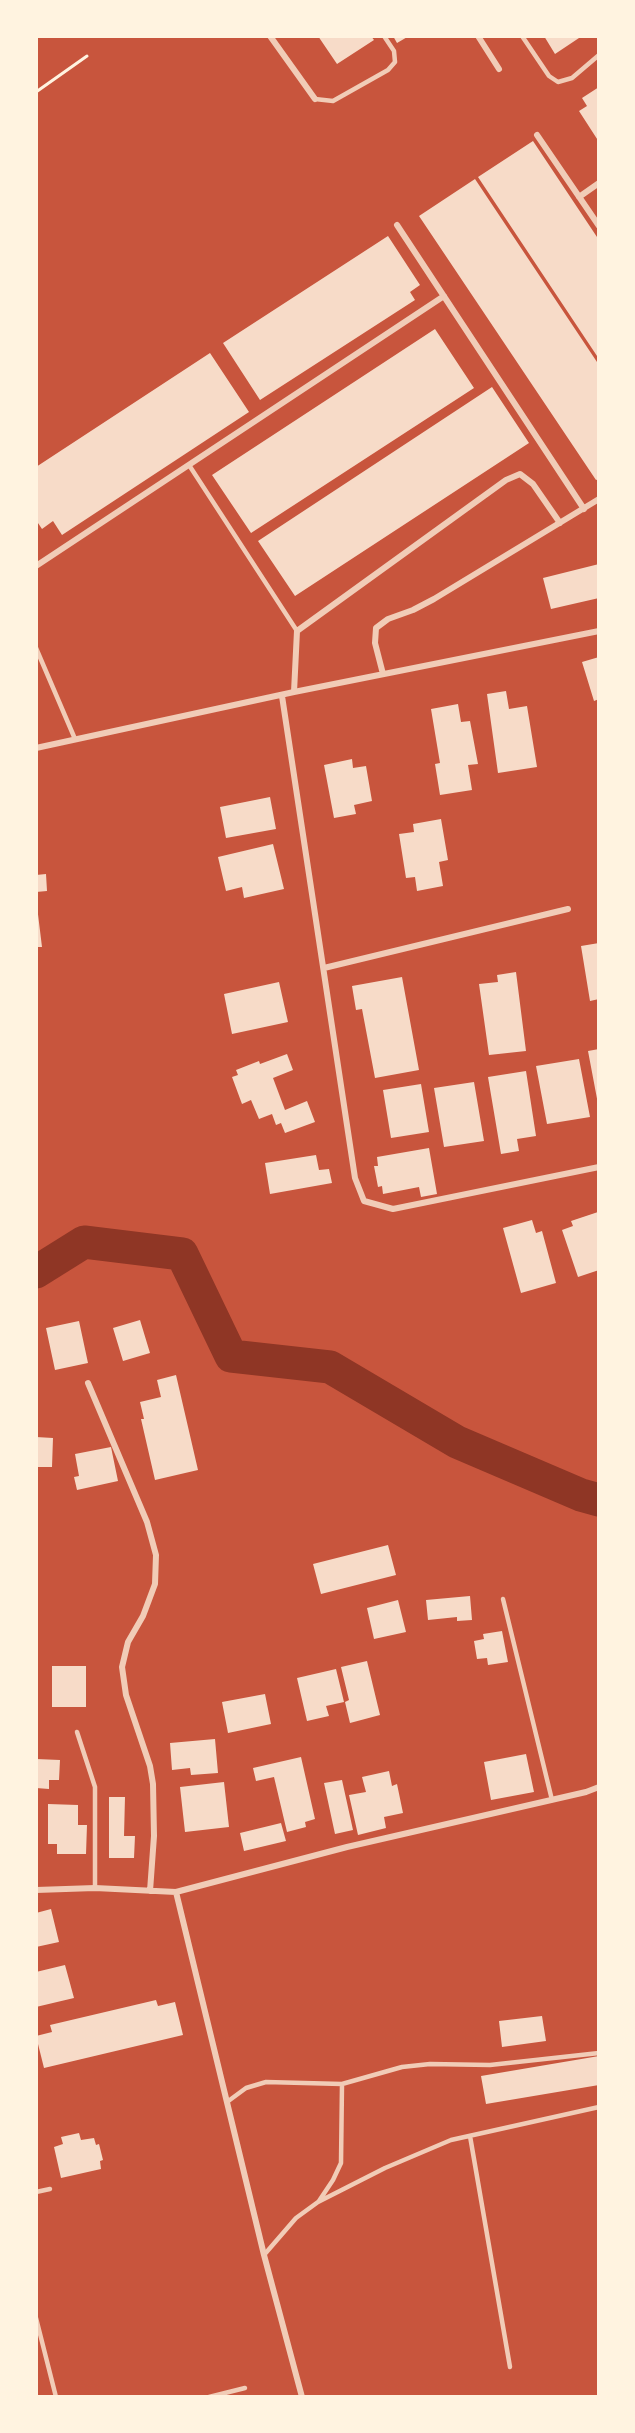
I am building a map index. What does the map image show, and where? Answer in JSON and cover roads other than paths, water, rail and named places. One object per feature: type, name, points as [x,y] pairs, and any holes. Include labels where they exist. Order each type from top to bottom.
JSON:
[{"type":"street","points":[[270,36],[315,99]]},
{"type":"street","points":[[478,36],[499,69]]},
{"type":"street","points":[[537,135],[599,226]]},
{"type":"street","points":[[579,196],[599,183]]},
{"type":"street","points":[[398,225],[584,508]]},
{"type":"street","points":[[36,566],[444,296]]},
{"type":"street","points":[[294,692],[297,631],[496,487],[520,474],[533,484],[560,523]]},
{"type":"street","points":[[383,674],[375,643],[376,628],[388,619],[434,599],[599,499]]},
{"type":"street","points":[[36,748],[294,692],[599,631]]},
{"type":"street","points":[[282,696],[355,1179],[364,1201],[393,1209],[599,1167]]},
{"type":"street","points":[[324,968],[568,909]]},
{"type":"street","points":[[88,1383],[147,1522],[156,1556],[155,1584],[143,1616],[128,1642],[122,1667],[126,1695],[150,1766],[153,1784],[154,1836],[150,1892]]},
{"type":"street","points":[[36,1890],[95,1888],[176,1892],[347,1847],[599,1787]]},
{"type":"street","points":[[176,1892],[264,2255],[302,2397]]},
{"type":"lane","points":[[315,99],[333,101],[388,70],[395,62],[394,51],[384,36]]},
{"type":"lane","points":[[522,36],[549,76],[558,82],[572,78],[599,55]]},
{"type":"lane","points":[[189,465],[297,631]]},
{"type":"lane","points":[[36,648],[75,739]]},
{"type":"lane","points":[[503,1599],[552,1800]]},
{"type":"lane","points":[[77,1732],[95,1787],[95,1888]]},
{"type":"lane","points":[[227,2102],[246,2088],[266,2082],[342,2084],[402,2067],[490,2065],[599,2053]]},
{"type":"lane","points":[[318,2202],[333,2180],[340,2163],[342,2084]]},
{"type":"lane","points":[[264,2255],[296,2218],[318,2202],[385,2168],[451,2140],[599,2108]]},
{"type":"lane","points":[[470,2136],[510,2367]]},
{"type":"lane","points":[[36,2192],[50,2189]]},
{"type":"lane","points":[[36,2318],[56,2397]]},
{"type":"lane","points":[[209,2397],[245,2388]]},
{"type":"waterway","points":[[36,1272],[84,1242],[182,1254],[231,1356],[330,1367],[457,1442],[581,1495],[599,1500]]}]
